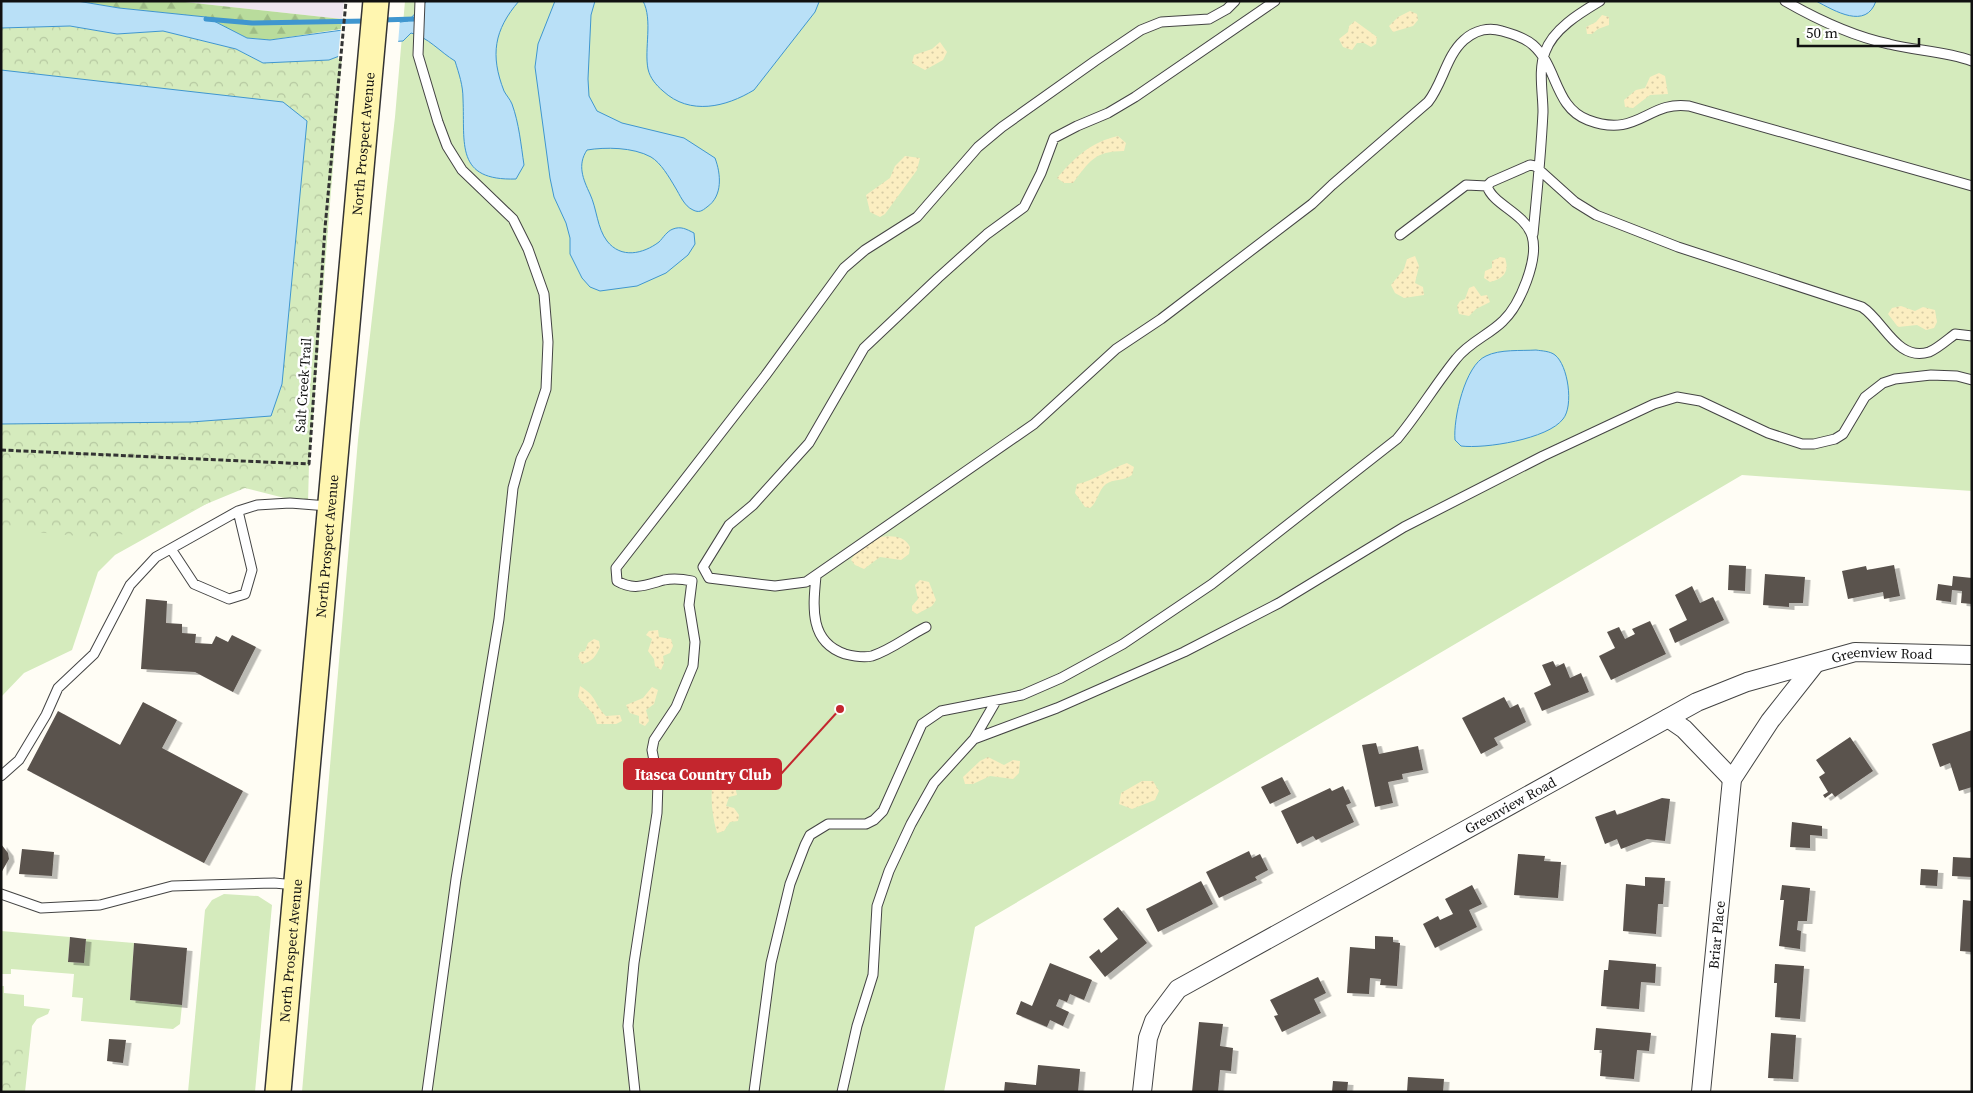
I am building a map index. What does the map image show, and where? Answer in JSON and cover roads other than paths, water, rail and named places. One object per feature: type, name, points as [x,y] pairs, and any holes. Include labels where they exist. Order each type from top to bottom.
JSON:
[{"type":"main road","name":"North Prospect Avenue","points":[[278,1092],[376,1]]},
{"type":"street","name":"Greenview Road","points":[[1142,1092],[1148,1038],[1154,1021],[1178,989],[1697,702],[1747,682],[1855,652],[1971,656]]},
{"type":"street","name":"Briar Place","points":[[1701,1092],[1732,779],[1770,721],[1815,664]]},
{"type":"street","points":[[1668,718],[1684,729],[1732,779]]},
{"type":"lane","points":[[704,573],[692,580],[665,580],[646,587],[634,587],[617,581],[616,568],[765,376],[844,268],[865,250],[902,229],[917,217],[978,147],[1002,127],[1094,61],[1141,30],[1154,24],[1209,18],[1228,9],[1235,1]]},
{"type":"lane","points":[[1275,1],[1135,97],[1108,113],[1076,126],[1054,138],[1041,173],[1024,207],[987,234],[864,348],[809,443],[753,504],[729,526],[703,567],[704,573],[709,578],[718,581],[775,586],[806,582],[1041,419],[1116,349],[1161,319],[1296,218],[1428,102],[1438,90],[1447,64],[1462,41],[1472,33],[1485,29],[1495,29],[1513,34],[1533,45],[1543,57],[1567,106],[1577,115],[1602,124],[1628,124],[1669,105],[1689,106],[1972,186]]},
{"type":"lane","points":[[754,1092],[771,963],[790,884],[810,835],[828,824],[866,824],[874,820],[883,811],[922,724],[927,719],[941,711],[1022,695],[1061,678],[1095,661],[1165,618],[1212,584],[1385,450],[1418,414],[1456,358],[1475,341],[1502,322],[1512,310],[1531,267],[1534,249],[1533,238],[1543,111],[1541,64],[1545,50],[1568,23],[1600,1]]},
{"type":"lane","points":[[1785,1],[1830,25],[1874,41],[1952,54],[1972,61]]},
{"type":"lane","points":[[420,2],[418,55],[447,146],[472,182],[513,218],[528,249],[544,294],[548,342],[546,389],[528,444],[521,459],[513,488],[499,619],[456,879],[427,1092]]},
{"type":"lane","points":[[1400,235],[1466,185],[1487,186],[1530,165],[1538,168],[1571,198],[1596,215],[1678,247],[1862,307],[1876,319],[1900,347],[1908,352],[1931,352],[1954,334],[1972,336]]},
{"type":"lane","points":[[1487,186],[1489,191],[1525,223],[1533,238]]},
{"type":"lane","points":[[974,739],[1057,708],[1200,644],[1279,604],[1404,527],[1543,456],[1654,404],[1676,397],[1700,401],[1768,433],[1802,444],[1814,444],[1835,439],[1843,434],[1865,397],[1883,383],[1895,378],[1931,375],[1957,376],[1972,380]]},
{"type":"lane","points":[[1,776],[19,760],[46,715],[58,688],[94,654],[130,585],[156,557],[238,511],[274,502],[331,506]]},
{"type":"lane","points":[[172,549],[194,584],[230,598],[245,594],[252,570],[238,511]]},
{"type":"lane","points":[[816,576],[813,606],[818,632],[824,640],[842,652],[853,656],[871,656],[926,627]]},
{"type":"lane","points":[[635,1092],[628,1026],[634,963],[657,813],[658,782],[652,750],[654,740],[676,708],[694,666],[695,642],[689,600],[692,580]]},
{"type":"lane","points":[[842,1092],[857,1026],[873,975],[877,906],[889,871],[910,824],[934,783],[974,739],[996,701]]},
{"type":"lane","points":[[1,894],[42,908],[100,905],[172,886],[274,883],[297,885]]},
{"type":"water","points":[[1,1],[77,1],[119,8],[206,17],[247,38],[270,40],[408,21],[427,1],[519,1],[504,22],[497,43],[496,54],[500,78],[504,91],[512,104],[520,134],[524,165],[516,179],[496,178],[482,174],[473,166],[467,157],[462,89],[455,61],[428,41],[411,33],[403,41],[373,43],[329,60],[263,63],[236,49],[163,31],[117,34],[70,26],[1,28]]},
{"type":"water","points":[[555,1],[595,1],[591,15],[588,79],[589,96],[597,111],[622,123],[684,138],[715,158],[717,164],[719,184],[716,197],[705,208],[697,211],[685,203],[664,170],[651,157],[636,151],[619,149],[602,148],[587,150],[582,161],[583,177],[601,230],[613,247],[625,252],[639,252],[659,242],[673,229],[681,228],[694,233],[695,244],[688,255],[666,273],[637,286],[600,291],[590,287],[582,278],[570,254],[570,238],[566,223],[554,197],[550,178],[535,67],[538,44]]},
{"type":"water","points":[[643,1],[819,2],[815,12],[754,90],[732,101],[708,106],[696,106],[674,99],[660,89],[652,78],[647,61],[648,26]]},
{"type":"water","points":[[1816,1],[1876,1],[1871,10],[1865,15],[1849,16]]},
{"type":"water","points":[[1,70],[283,102],[307,121],[282,384],[271,416],[191,422],[1,424]]},
{"type":"water","points":[[1546,351],[1555,355],[1563,367],[1569,396],[1563,419],[1544,432],[1515,441],[1485,446],[1461,446],[1455,440],[1458,407],[1466,381],[1479,361],[1486,356],[1498,352]]},
{"type":"waterway","points":[[206,19],[252,23],[367,21]]},
{"type":"waterway","points":[[381,20],[415,19]]},
{"type":"place","name":"Itasca Country Club","points":[[840,709]]}]
